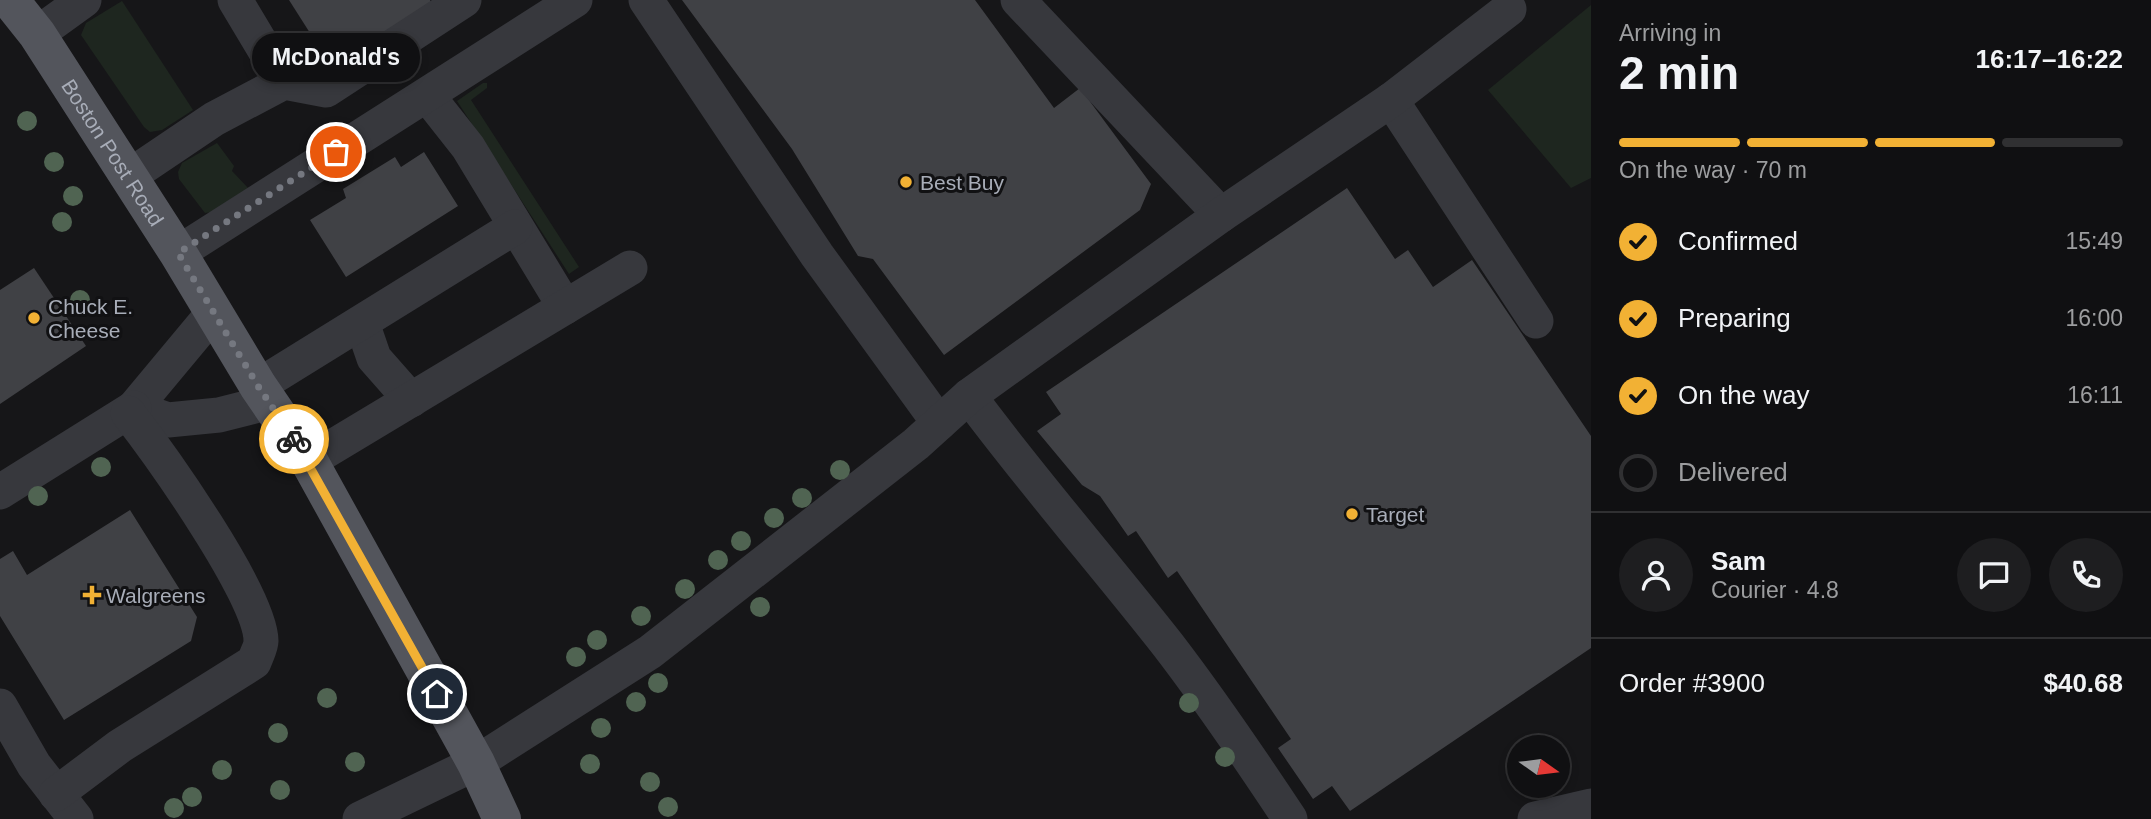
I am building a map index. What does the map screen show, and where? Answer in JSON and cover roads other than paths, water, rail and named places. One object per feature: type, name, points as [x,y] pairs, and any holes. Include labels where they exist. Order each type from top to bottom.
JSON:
[{"type":"main road","name":"Boston Post Road","points":[[10,0],[37,34],[309,461],[476,763],[502,819]]},
{"type":"street","points":[[37,34],[84,0]]},
{"type":"street","points":[[235,0],[284,82]]},
{"type":"street","points":[[128,177],[214,119],[284,82],[326,90],[464,0]]},
{"type":"street","points":[[178,253],[575,0]]},
{"type":"street","points":[[646,0],[817,255],[939,423]]},
{"type":"street","points":[[1018,0],[1222,215]]},
{"type":"street","points":[[360,819],[476,763],[650,652],[939,423],[969,396],[1222,215],[1391,100],[1509,9]]},
{"type":"street","points":[[427,95],[468,147],[565,307]]},
{"type":"street","points":[[1391,100],[1536,321]]},
{"type":"street","points":[[131,410],[168,420],[219,415],[264,394],[362,323],[515,227]]},
{"type":"street","points":[[309,461],[630,268]]},
{"type":"street","points":[[0,492],[131,410],[214,312]]},
{"type":"street","points":[[362,323],[374,358],[411,400]]},
{"type":"street","points":[[969,396],[1020,464],[1169,646],[1220,715],[1290,819]]},
{"type":"street","points":[[0,706],[34,765],[66,806],[120,747],[254,662],[261,642],[254,617],[229,563],[131,410]]},
{"type":"street","points":[[1535,819],[1591,806]]},
{"type":"place","name":"McDonald's","points":[[336,152]]},
{"type":"place","name":"Best Buy","points":[[906,182]]},
{"type":"place","name":"Chuck E. Cheese","points":[[34,318]]},
{"type":"place","name":"Target","points":[[1352,514]]},
{"type":"place","name":"Walgreens","points":[[92,595]]}]
